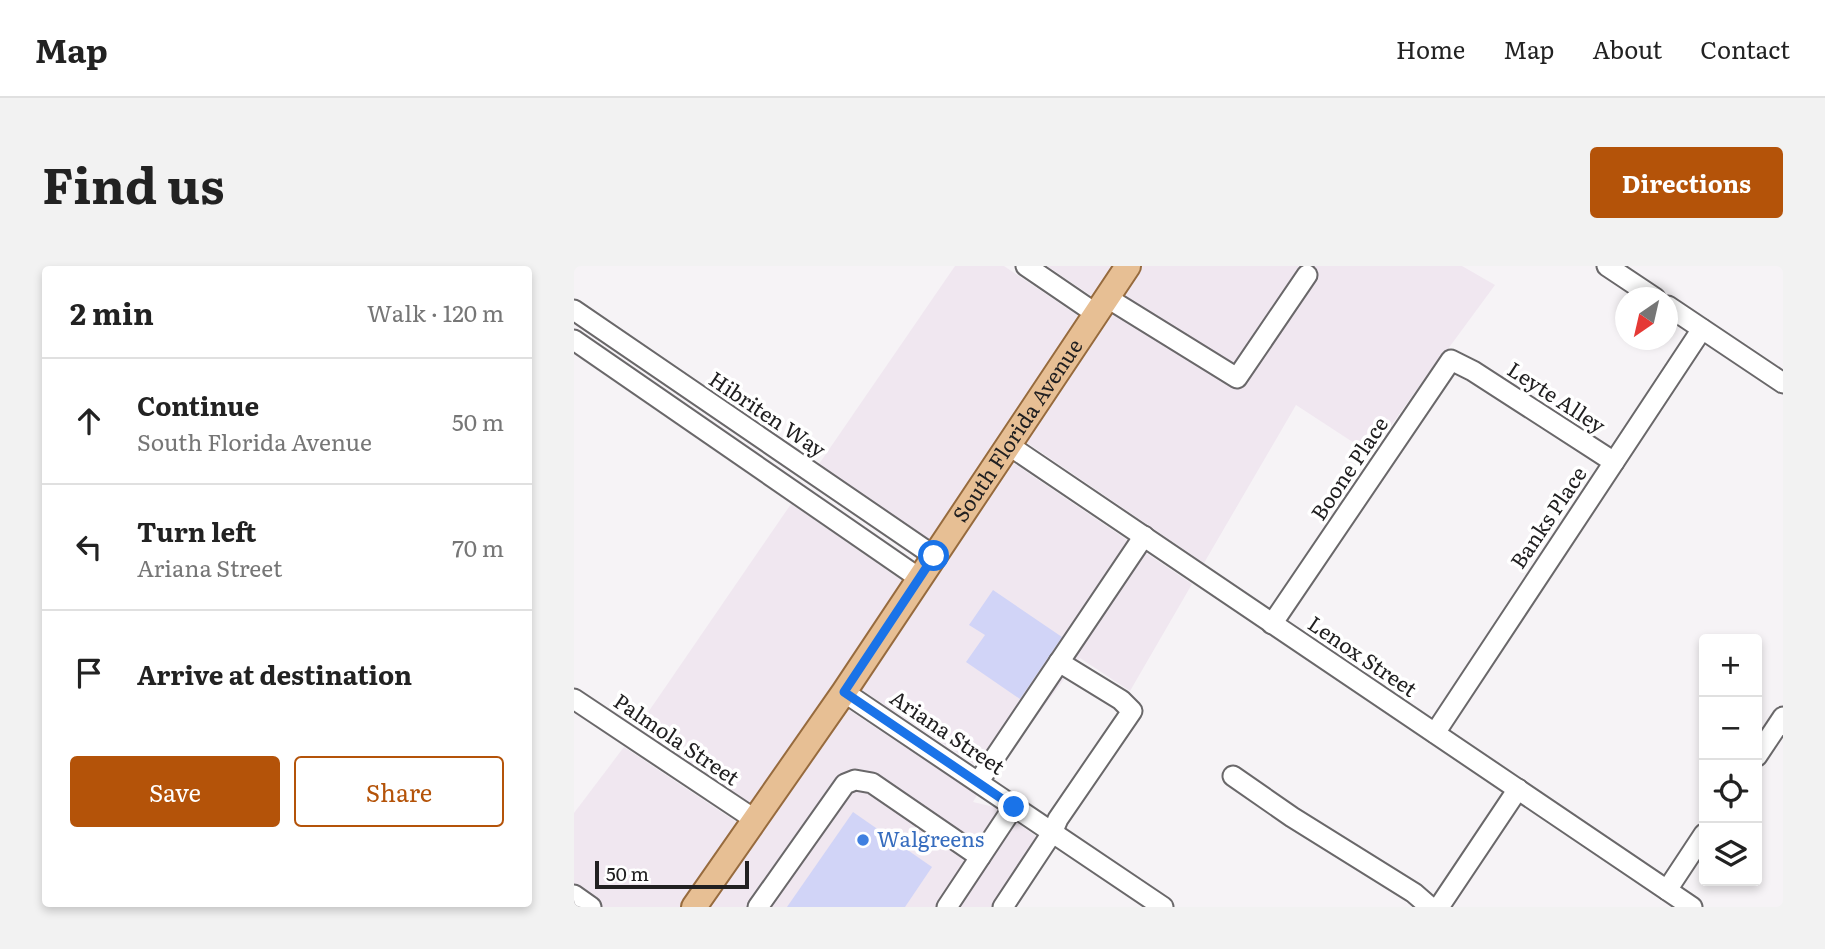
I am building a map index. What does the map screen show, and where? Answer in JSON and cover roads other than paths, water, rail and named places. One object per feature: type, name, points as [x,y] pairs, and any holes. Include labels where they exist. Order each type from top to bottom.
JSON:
[{"type":"main road","name":"South Florida Avenue","points":[[694,907],[844,692],[1128,266]]},
{"type":"street","points":[[1026,266],[1237,378],[1307,275]]},
{"type":"street","points":[[1607,266],[1638,287]]},
{"type":"street","name":"Hibriten Way","points":[[574,310],[934,556]]},
{"type":"street","points":[[1678,313],[1783,383]]},
{"type":"street","name":"Banks Place","points":[[1435,733],[1702,329]]},
{"type":"street","points":[[574,341],[919,578]]},
{"type":"street","name":"Boone Place","points":[[1272,624],[1451,360],[1473,371]]},
{"type":"street","name":"Leyte Alley","points":[[1473,371],[1614,463]]},
{"type":"street","name":"Lenox Street","points":[[1007,444],[1692,907]]},
{"type":"street","points":[[979,781],[1144,536]]},
{"type":"street","points":[[1003,907],[1052,833],[1058,819],[1132,711],[1121,700],[1059,662]]},
{"type":"street","name":"Ariana Street","points":[[844,692],[1163,907]]},
{"type":"street","name":"Palmola Street","points":[[574,699],[754,819]]},
{"type":"street","points":[[1762,748],[1783,717]]},
{"type":"street","points":[[1233,776],[1292,817],[1414,893],[1430,907]]},
{"type":"street","points":[[758,907],[845,784],[855,780],[872,783],[980,857]]},
{"type":"street","points":[[1438,907],[1518,789]]},
{"type":"street","points":[[947,907],[1014,807]]},
{"type":"street","points":[[1667,890],[1699,842]]},
{"type":"street","points":[[574,895],[592,907]]},
{"type":"place","name":"Walgreens","points":[[863,840]]}]
